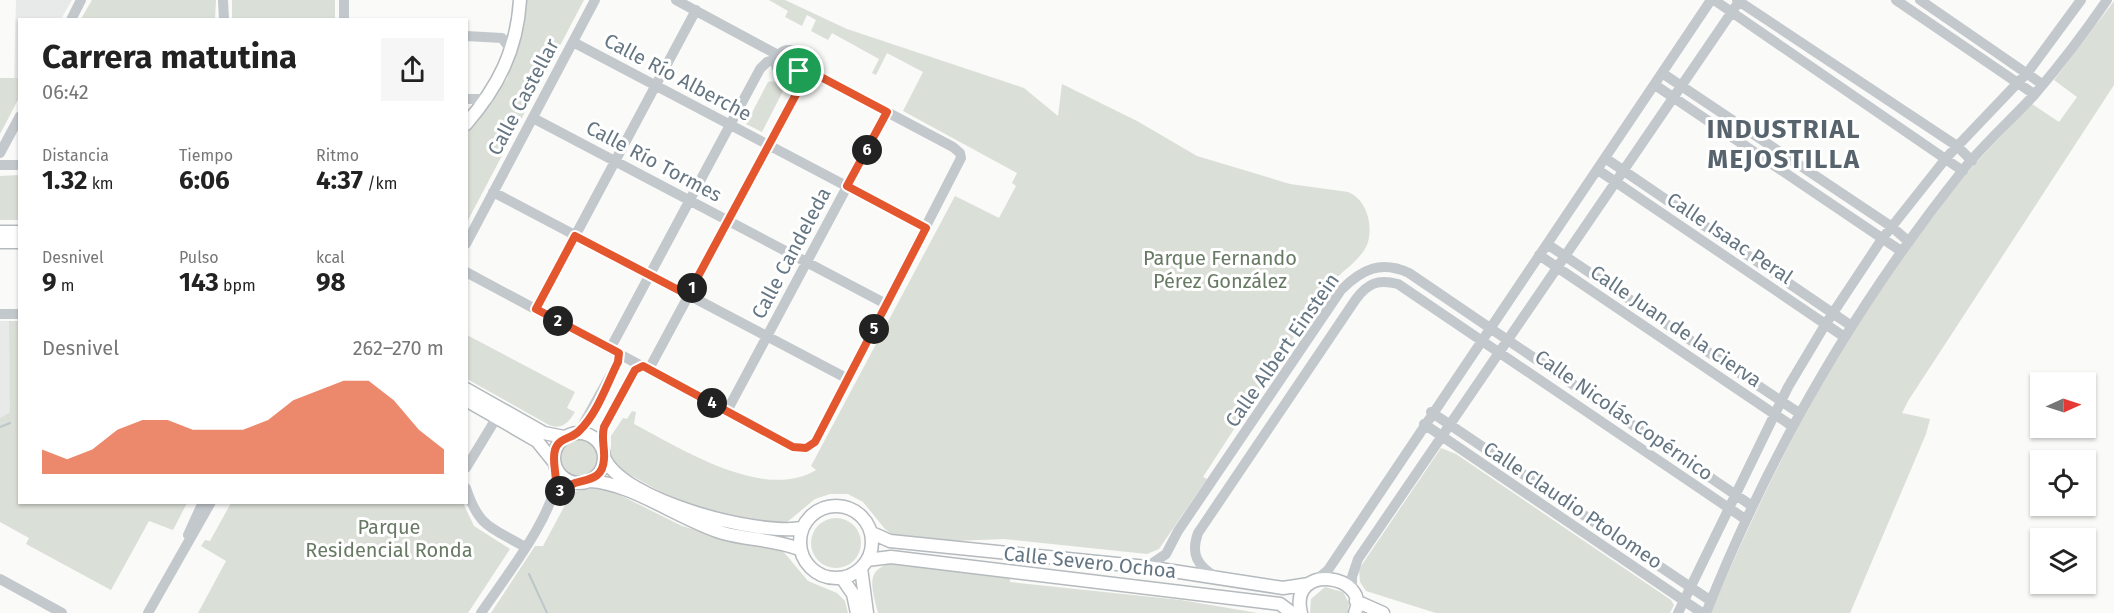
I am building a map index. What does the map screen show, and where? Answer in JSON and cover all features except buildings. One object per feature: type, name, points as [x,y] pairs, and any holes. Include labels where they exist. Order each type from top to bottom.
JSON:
[{"type":"main road","points":[[468,122],[488,99],[503,72],[511,50],[520,0]]},
{"type":"main road","points":[[0,232],[18,232]]},
{"type":"main road","points":[[0,242],[18,242]]},
{"type":"main road","points":[[468,390],[544,433],[564,437],[579,432],[593,437],[603,452],[609,468],[620,478],[694,512],[748,527],[778,531],[802,528]]},
{"type":"main road","points":[[468,401],[537,441],[567,480],[575,483],[606,482],[691,522],[725,534],[775,541],[799,549],[814,570],[830,578],[842,578],[864,564]]},
{"type":"main road","points":[[556,466],[555,448],[564,437]]},
{"type":"main road","points":[[590,481],[602,468],[603,452]]},
{"type":"main road","points":[[799,549],[802,528],[814,514],[824,508],[837,506],[857,512],[865,519],[872,533],[864,564],[867,613]]},
{"type":"main road","name":"Calle Severo Ochoa","points":[[872,533],[890,541],[1147,567],[1283,588],[1336,578],[1354,601]]},
{"type":"main road","name":"Calle Severo Ochoa","points":[[864,564],[891,557],[1269,602],[1280,604],[1292,613]]},
{"type":"main road","points":[[842,578],[853,594],[857,613]]},
{"type":"main road","points":[[1301,613],[1299,605],[1301,594],[1313,581]]},
{"type":"main road","points":[[1354,601],[1383,613]]},
{"type":"street","points":[[72,18],[81,0]]},
{"type":"street","points":[[223,0],[224,18]]},
{"type":"street","points":[[344,0],[344,18]]},
{"type":"street","name":"Calle Castellar","points":[[468,240],[595,0]]},
{"type":"street","points":[[676,0],[777,57]]},
{"type":"street","points":[[1313,581],[1328,570],[1431,412],[1713,0],[1947,157],[1963,171]]},
{"type":"street","points":[[1354,601],[1352,577],[1358,559],[1739,0],[1957,147],[1972,160]]},
{"type":"street","points":[[1896,0],[2020,81],[2034,94]]},
{"type":"street","points":[[1920,0],[2043,84]]},
{"type":"street","points":[[1678,613],[1733,496],[1781,402],[1826,325],[1882,239],[1947,157],[2028,72],[2081,0],[2097,14]]},
{"type":"street","points":[[1704,613],[1745,519],[1792,426],[1843,336],[1901,251],[1963,171],[2043,84],[2105,1]]},
{"type":"street","points":[[536,309],[696,10]]},
{"type":"street","points":[[468,36],[502,38],[511,50]]},
{"type":"street","name":"Calle Río Alberche","points":[[573,42],[926,228]]},
{"type":"street","points":[[579,432],[618,362],[615,351],[650,275],[760,69],[786,50],[795,51],[801,57],[800,87],[688,295],[646,367],[635,370],[604,427],[603,452]]},
{"type":"street","points":[[777,57],[777,69],[783,75],[793,75],[800,69]]},
{"type":"street","points":[[468,273],[793,447],[806,448],[815,442],[848,379],[958,166],[960,153],[887,112],[800,69]]},
{"type":"street","points":[[1662,73],[1892,226],[1909,242]]},
{"type":"street","points":[[1655,85],[1901,251]]},
{"type":"street","points":[[468,99],[488,99]]},
{"type":"street","name":"Calle Candeleda","points":[[727,411],[887,112]]},
{"type":"street","name":"Calle Río Tormes","points":[[533,118],[886,304]]},
{"type":"street","points":[[0,153],[18,120]]},
{"type":"street","name":"Calle Isaac Peral","points":[[1605,158],[1850,326]]},
{"type":"street","points":[[0,165],[18,165]]},
{"type":"street","name":"Calle Isaac Peral","points":[[1598,170],[1843,336]]},
{"type":"street","points":[[493,192],[848,379]]},
{"type":"street","name":"Calle Juan de la Cierva","points":[[1547,244],[1799,413]]},
{"type":"street","name":"Calle Juan de la Cierva","points":[[1539,255],[1792,426]]},
{"type":"street","name":"Calle Albert Einstein","points":[[1147,567],[1166,554],[1178,531],[1341,290],[1361,272],[1374,267],[1398,268],[1509,339]]},
{"type":"street","name":"Calle Albert Einstein","points":[[1216,578],[1200,567],[1195,555],[1194,543],[1198,533],[1275,415],[1365,287],[1375,282],[1398,284],[1481,340]]},
{"type":"street","points":[[0,314],[18,314]]},
{"type":"street","name":"Calle Nicolás Copérnico","points":[[1509,339],[1733,496],[1752,506]]},
{"type":"street","name":"Calle Nicolás Copérnico","points":[[1481,340],[1727,509],[1745,519]]},
{"type":"street","name":"Calle Claudio Ptolomeo","points":[[1431,412],[1711,601]]},
{"type":"street","points":[[468,465],[497,417]]},
{"type":"street","name":"Calle Claudio Ptolomeo","points":[[1424,424],[1684,603],[1704,613]]},
{"type":"street","points":[[555,496],[556,466]]},
{"type":"street","points":[[481,613],[525,547],[555,496],[575,483]]},
{"type":"street","points":[[468,494],[474,513],[481,521],[525,547]]},
{"type":"street","points":[[186,544],[193,521],[202,504]]},
{"type":"street","points":[[148,613],[210,504]]},
{"type":"street","points":[[0,579],[62,613]]},
{"type":"street","points":[[0,586],[49,613]]},
{"type":"shaded area","points":[[16,0],[72,0],[62,18],[18,18],[18,78],[14,78]]},
{"type":"shaded area","points":[[0,321],[9,321],[10,412],[0,418]]},
{"type":"green space","points":[[92,0],[216,0],[215,18],[82,18]]},
{"type":"green space","points":[[232,0],[335,0],[335,18],[232,18]]},
{"type":"green space","points":[[525,0],[584,0],[468,220],[468,131],[507,79],[520,38]]},
{"type":"green space","name":"Parque Fernando Pérez González","points":[[769,0],[785,0],[847,29],[1024,88],[1058,116],[1062,84],[1137,121],[1197,156],[1290,184],[1348,192],[1364,206],[1370,227],[1365,248],[1329,286],[1313,309],[1203,477],[1207,479],[1159,549],[1147,554],[1004,539],[954,541],[893,535],[885,529],[863,502],[848,494],[830,494],[815,499],[786,523],[764,524],[737,519],[670,497],[616,467],[611,456],[611,436],[623,418],[627,419],[632,411],[636,412],[634,424],[698,458],[723,468],[748,476],[772,480],[795,478],[816,470],[811,466],[955,196],[999,218],[1016,186],[1012,183],[1017,173],[903,111],[923,72],[887,53],[876,75],[872,73],[879,59],[832,33],[828,40],[811,31],[816,20],[807,15],[802,26],[785,17],[788,11]]},
{"type":"green space","points":[[2114,1],[2114,85],[1902,413],[1930,419],[1926,434],[1850,613],[1711,613],[1790,444],[1819,390],[1884,284],[1958,184],[2032,104],[2059,122],[2077,97],[2054,80]]},
{"type":"green space","points":[[0,78],[18,78],[18,100],[0,134]]},
{"type":"green space","points":[[772,81],[780,85],[783,91],[762,132],[746,124],[768,82]]},
{"type":"green space","points":[[18,175],[18,220],[0,220],[0,176]]},
{"type":"green space","points":[[9,321],[18,321],[18,504],[186,504],[173,530],[149,521],[111,590],[26,544],[29,538],[0,522],[0,418],[10,412]]},
{"type":"green space","points":[[468,336],[575,392],[567,408],[575,412],[570,419],[558,427],[549,425],[468,380]]},
{"type":"green space","points":[[579,439],[586,440],[592,445],[597,451],[597,465],[592,471],[586,476],[579,477],[572,476],[566,471],[561,465],[560,458],[561,451],[566,445],[572,440]]},
{"type":"green space","points":[[1441,448],[1456,454],[1671,600],[1674,605],[1670,613],[1436,613],[1366,591],[1360,582],[1359,569]]},
{"type":"green space","points":[[600,487],[682,526],[745,544],[782,550],[808,581],[837,593],[845,601],[848,613],[491,613],[535,546],[543,546],[572,492]]},
{"type":"green space","name":"Parque Residencial Ronda","points":[[230,504],[463,504],[474,526],[510,549],[468,613],[198,613],[226,561],[201,546],[205,540],[210,541]]},
{"type":"green space","points":[[831,518],[841,518],[854,525],[861,538],[861,548],[854,561],[841,568],[831,568],[822,564],[815,557],[811,548],[811,538],[815,529],[822,522]]},
{"type":"green space","points":[[899,562],[1011,574],[1010,582],[1181,600],[1258,613],[878,613],[872,586],[875,573],[888,564]]},
{"type":"green space","points":[[1325,587],[1343,592],[1349,603],[1348,613],[1310,613],[1311,599]]},
{"type":"waterway","points":[[0,427],[10,423]]},
{"type":"waterway","points":[[529,574],[547,613]]},
{"type":"district","name":"INDUSTRIAL MEJOSTILLA","points":[[1784,144]]},
{"type":"route","points":[[802,67],[887,112],[847,186],[926,228],[815,442],[806,448],[793,447],[643,366],[635,370],[604,427],[601,446],[604,457],[602,468],[596,477],[590,481],[575,483],[555,496],[558,483],[554,462],[555,448],[564,437],[579,432],[618,362],[619,353],[536,309],[575,236],[688,295],[800,87],[802,81],[799,71],[802,67]]}]
